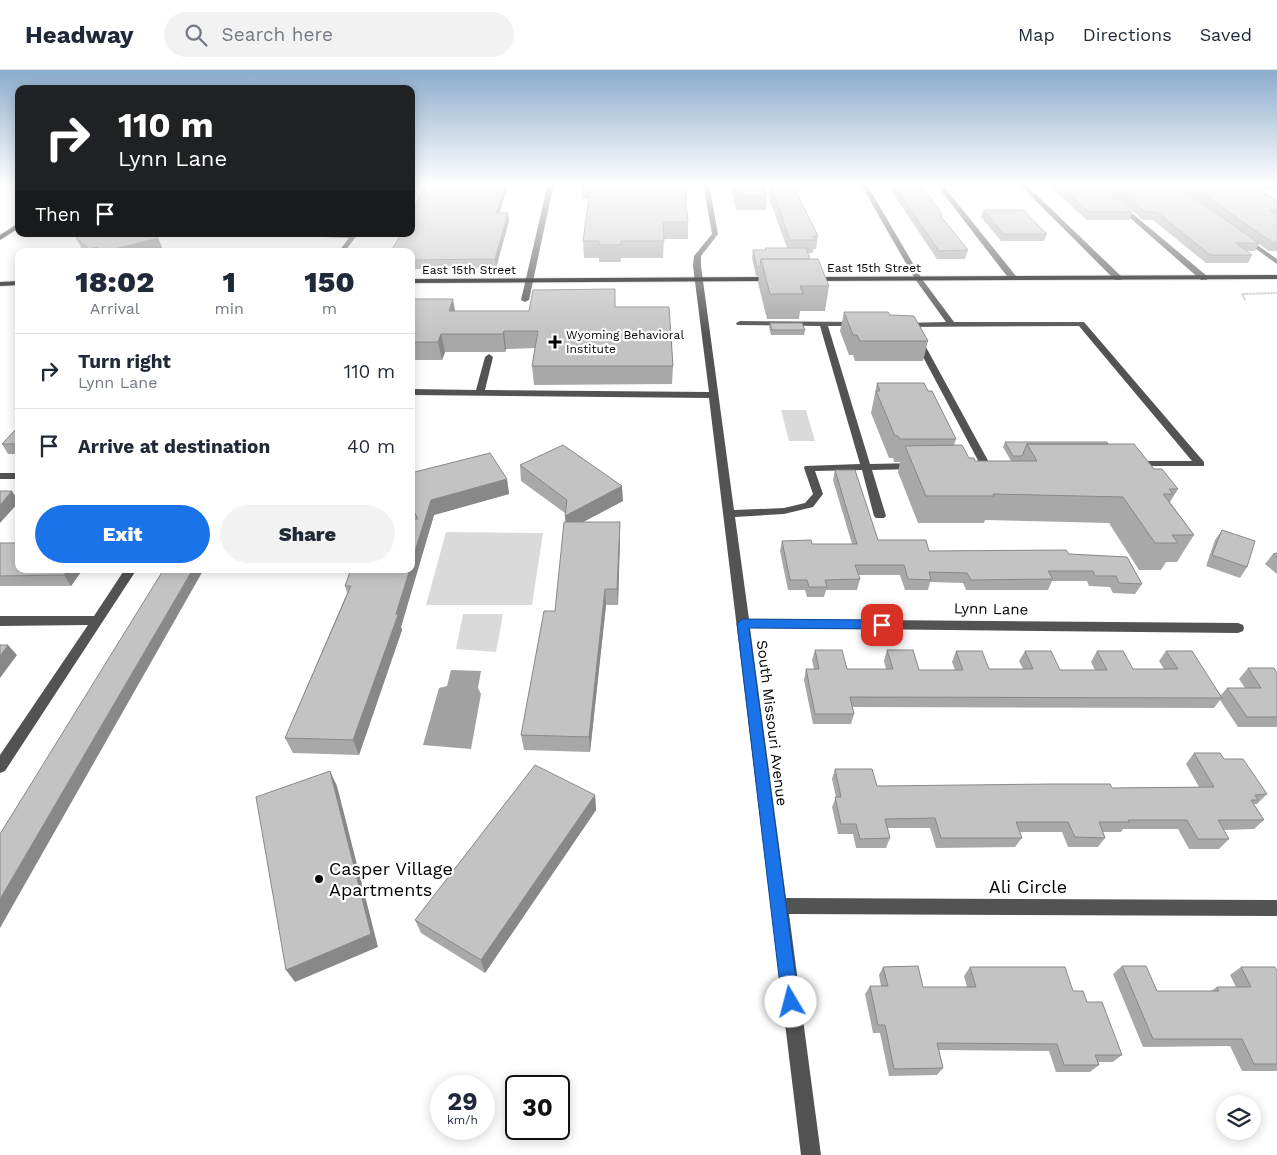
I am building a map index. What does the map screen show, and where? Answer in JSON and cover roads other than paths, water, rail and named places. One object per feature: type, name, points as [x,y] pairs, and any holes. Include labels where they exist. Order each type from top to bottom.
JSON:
[{"type":"main road","name":"East 15th Street","points":[[804,279],[1277,277]]},
{"type":"main road","name":"East 15th Street","points":[[415,281],[785,279]]},
{"type":"main road","points":[[0,284],[15,284]]},
{"type":"street","points":[[525,300],[540,234]]},
{"type":"street","name":"South Missouri Avenue","points":[[715,234],[698,256],[697,266],[811,1155]]},
{"type":"street","points":[[893,234],[919,279],[952,324]]},
{"type":"street","points":[[978,234],[1013,278]]},
{"type":"street","points":[[1073,234],[1118,278]]},
{"type":"street","points":[[1152,234],[1204,278]]},
{"type":"street","points":[[1238,234],[1277,262]]},
{"type":"street","points":[[344,248],[353,237]]},
{"type":"street","points":[[740,324],[862,324]]},
{"type":"street","points":[[823,324],[880,516]]},
{"type":"street","points":[[891,324],[1081,324],[1200,464],[1122,464]]},
{"type":"street","points":[[910,324],[986,466]]},
{"type":"street","points":[[480,393],[489,357]]},
{"type":"street","points":[[415,392],[714,395]]},
{"type":"street","points":[[729,514],[784,511],[809,505],[818,494],[810,468],[926,466]]},
{"type":"street","points":[[0,476],[15,476]]},
{"type":"street","points":[[0,767],[128,573]]},
{"type":"street","points":[[0,621],[97,620]]},
{"type":"street","name":"Lynn Lane","points":[[743,623],[1238,628]]},
{"type":"street","name":"Ali Circle","points":[[778,906],[1277,908]]},
{"type":"place","name":"Wyoming Behavioral Institute","points":[[555,342]]},
{"type":"place","name":"Casper Village Apartments","points":[[319,879]]}]
